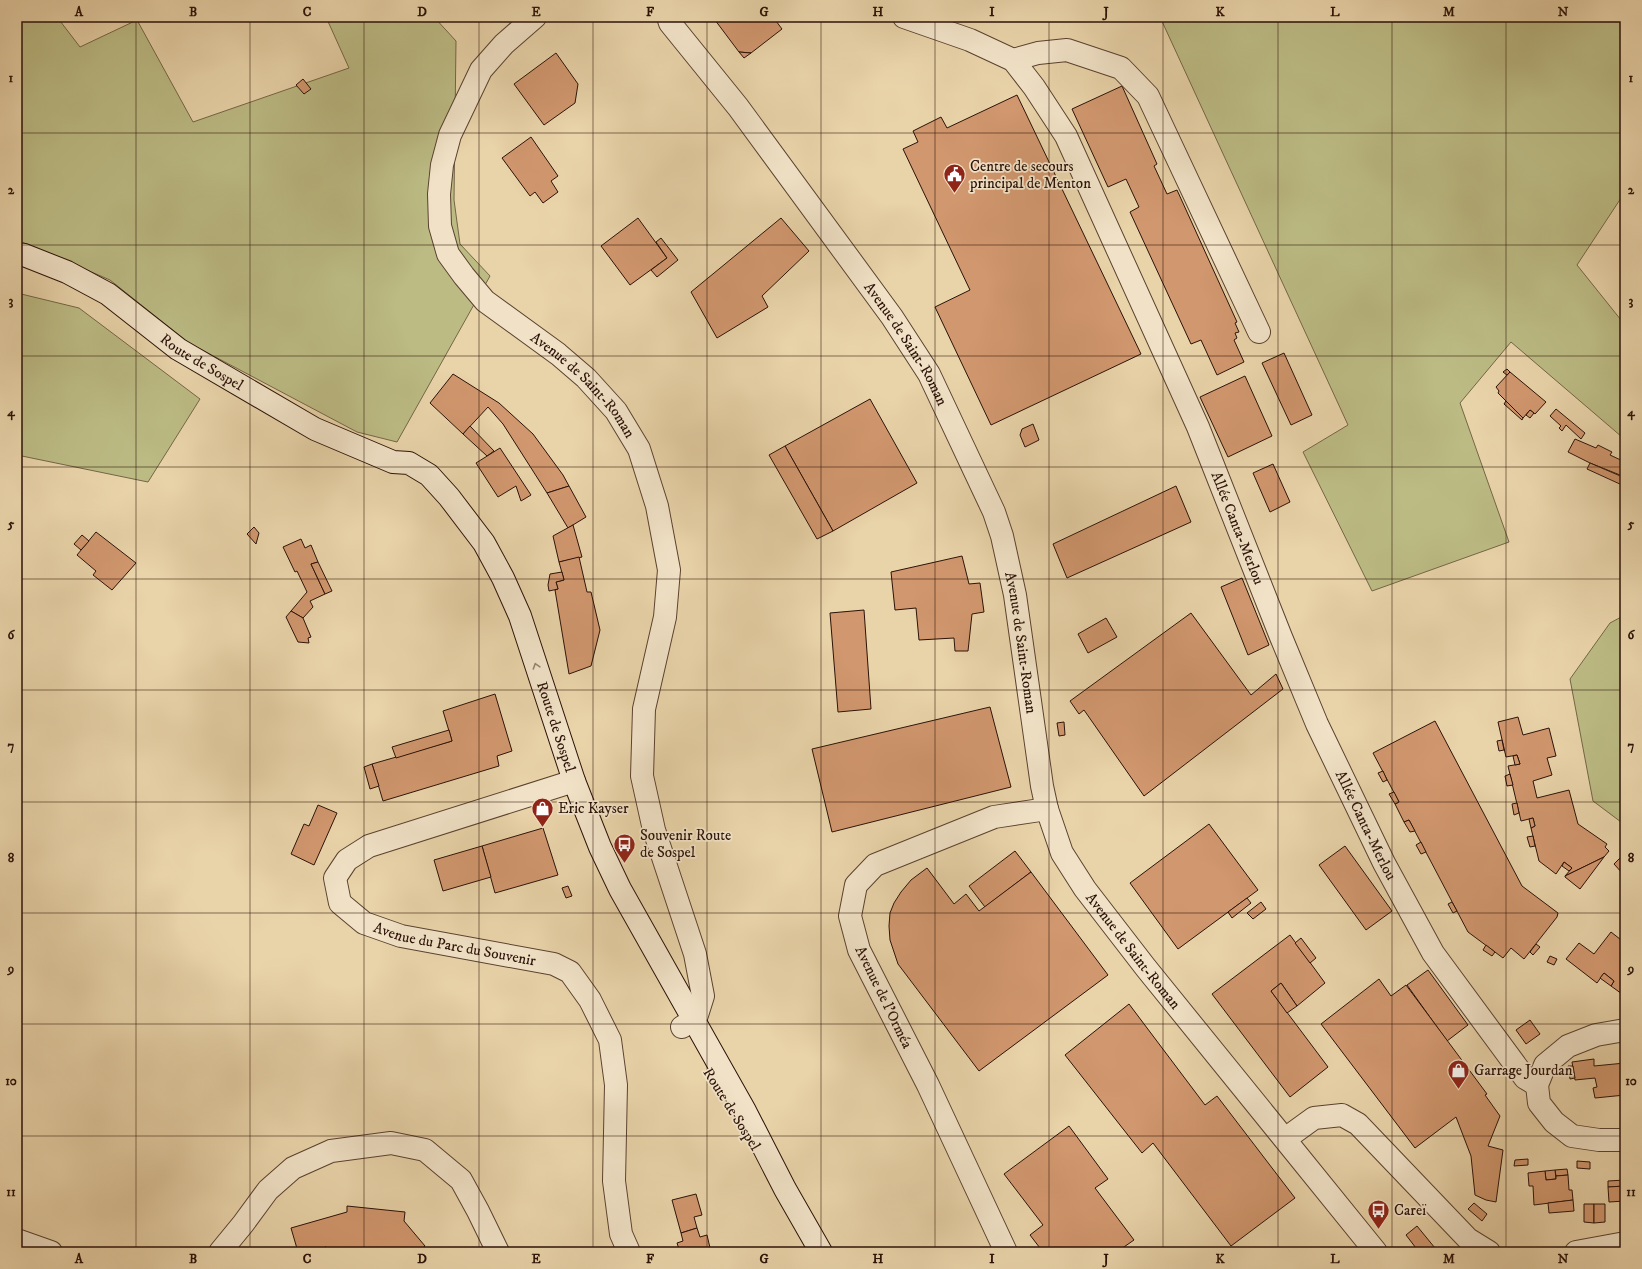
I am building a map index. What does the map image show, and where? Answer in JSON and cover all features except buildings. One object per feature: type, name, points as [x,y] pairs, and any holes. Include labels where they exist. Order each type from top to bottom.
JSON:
[{"type":"street","name":"Avenue de Saint-Roman","points":[[535,17],[504,44],[482,70],[450,135],[442,165],[439,194],[440,226],[448,254],[485,301],[558,354],[586,378],[616,411],[639,449],[657,506],[669,570],[665,617],[644,709],[642,776],[654,830],[695,954],[703,996],[688,1023]]},
{"type":"street","name":"Allée Canta-Merlou","points":[[904,17],[970,40],[1013,60],[1034,87],[1066,136],[1198,426],[1317,724],[1384,863],[1433,953],[1525,1078],[1538,1085]]},
{"type":"street","name":"Avenue de Saint-Roman","points":[[665,19],[738,107],[892,317],[929,374],[994,512],[1002,536],[1016,603],[1042,786],[1047,809],[1062,853],[1085,889],[1146,968],[1376,1252]]},
{"type":"street","points":[[1013,60],[1038,53],[1067,50],[1121,68],[1148,96],[1259,332]]},
{"type":"street","name":"Route de Sospel","points":[[17,254],[24,255],[67,272],[108,294],[178,350],[315,429],[393,462],[409,463],[429,475],[449,497],[484,544],[503,578],[520,616],[568,783],[688,1023],[745,1111],[785,1189],[821,1252]]},
{"type":"street","name":"Avenue du Parc du Souvenir","points":[[568,783],[369,846],[347,860],[335,878],[340,902],[364,923],[401,936],[554,964],[570,972],[590,1000],[610,1040],[616,1085],[614,1181],[621,1234],[629,1252]]},
{"type":"street","name":"Avenue de l'Orméa","points":[[1006,1252],[928,1085],[859,950],[850,916],[856,885],[875,865],[994,817],[1047,809]]},
{"type":"street","points":[[1625,1030],[1596,1035],[1568,1046],[1545,1065],[1538,1085],[1539,1103],[1554,1122],[1572,1136],[1599,1140],[1625,1140]]},
{"type":"street","points":[[1285,1139],[1314,1118],[1342,1115],[1358,1124],[1468,1239],[1488,1252]]},
{"type":"street","points":[[220,1252],[244,1224],[268,1190],[293,1168],[331,1151],[391,1143],[425,1150],[461,1180],[498,1252]]},
{"type":"street","points":[[17,1240],[51,1252]]},
{"type":"street","points":[[1576,1252],[1625,1243]]},
{"type":"shaded area","points":[[17,17],[57,17],[80,47],[137,20],[193,122],[349,68],[326,17],[434,17],[456,41],[454,200],[460,244],[490,276],[397,442],[357,432],[189,343],[110,280],[17,240]]},
{"type":"shaded area","points":[[1160,17],[1625,17],[1625,192],[1577,265],[1625,325],[1625,433],[1622,437],[1511,342],[1460,403],[1509,542],[1372,591],[1303,452],[1348,425]]},
{"type":"shaded area","points":[[17,293],[79,308],[200,399],[148,482],[17,455]]},
{"type":"shaded area","points":[[1625,615],[1625,825],[1593,801],[1570,679],[1610,623]]},
{"type":"place","name":"Centre de secours principal de Menton","points":[[954,194]]},
{"type":"place","name":"Eric Kayser","points":[[543,828]]},
{"type":"place","name":"Souvenir Route de Sospel","points":[[625,864]]},
{"type":"place","name":"Garrage Jourdan","points":[[1458,1090]]},
{"type":"place","name":"Careï","points":[[1379,1230]]}]
